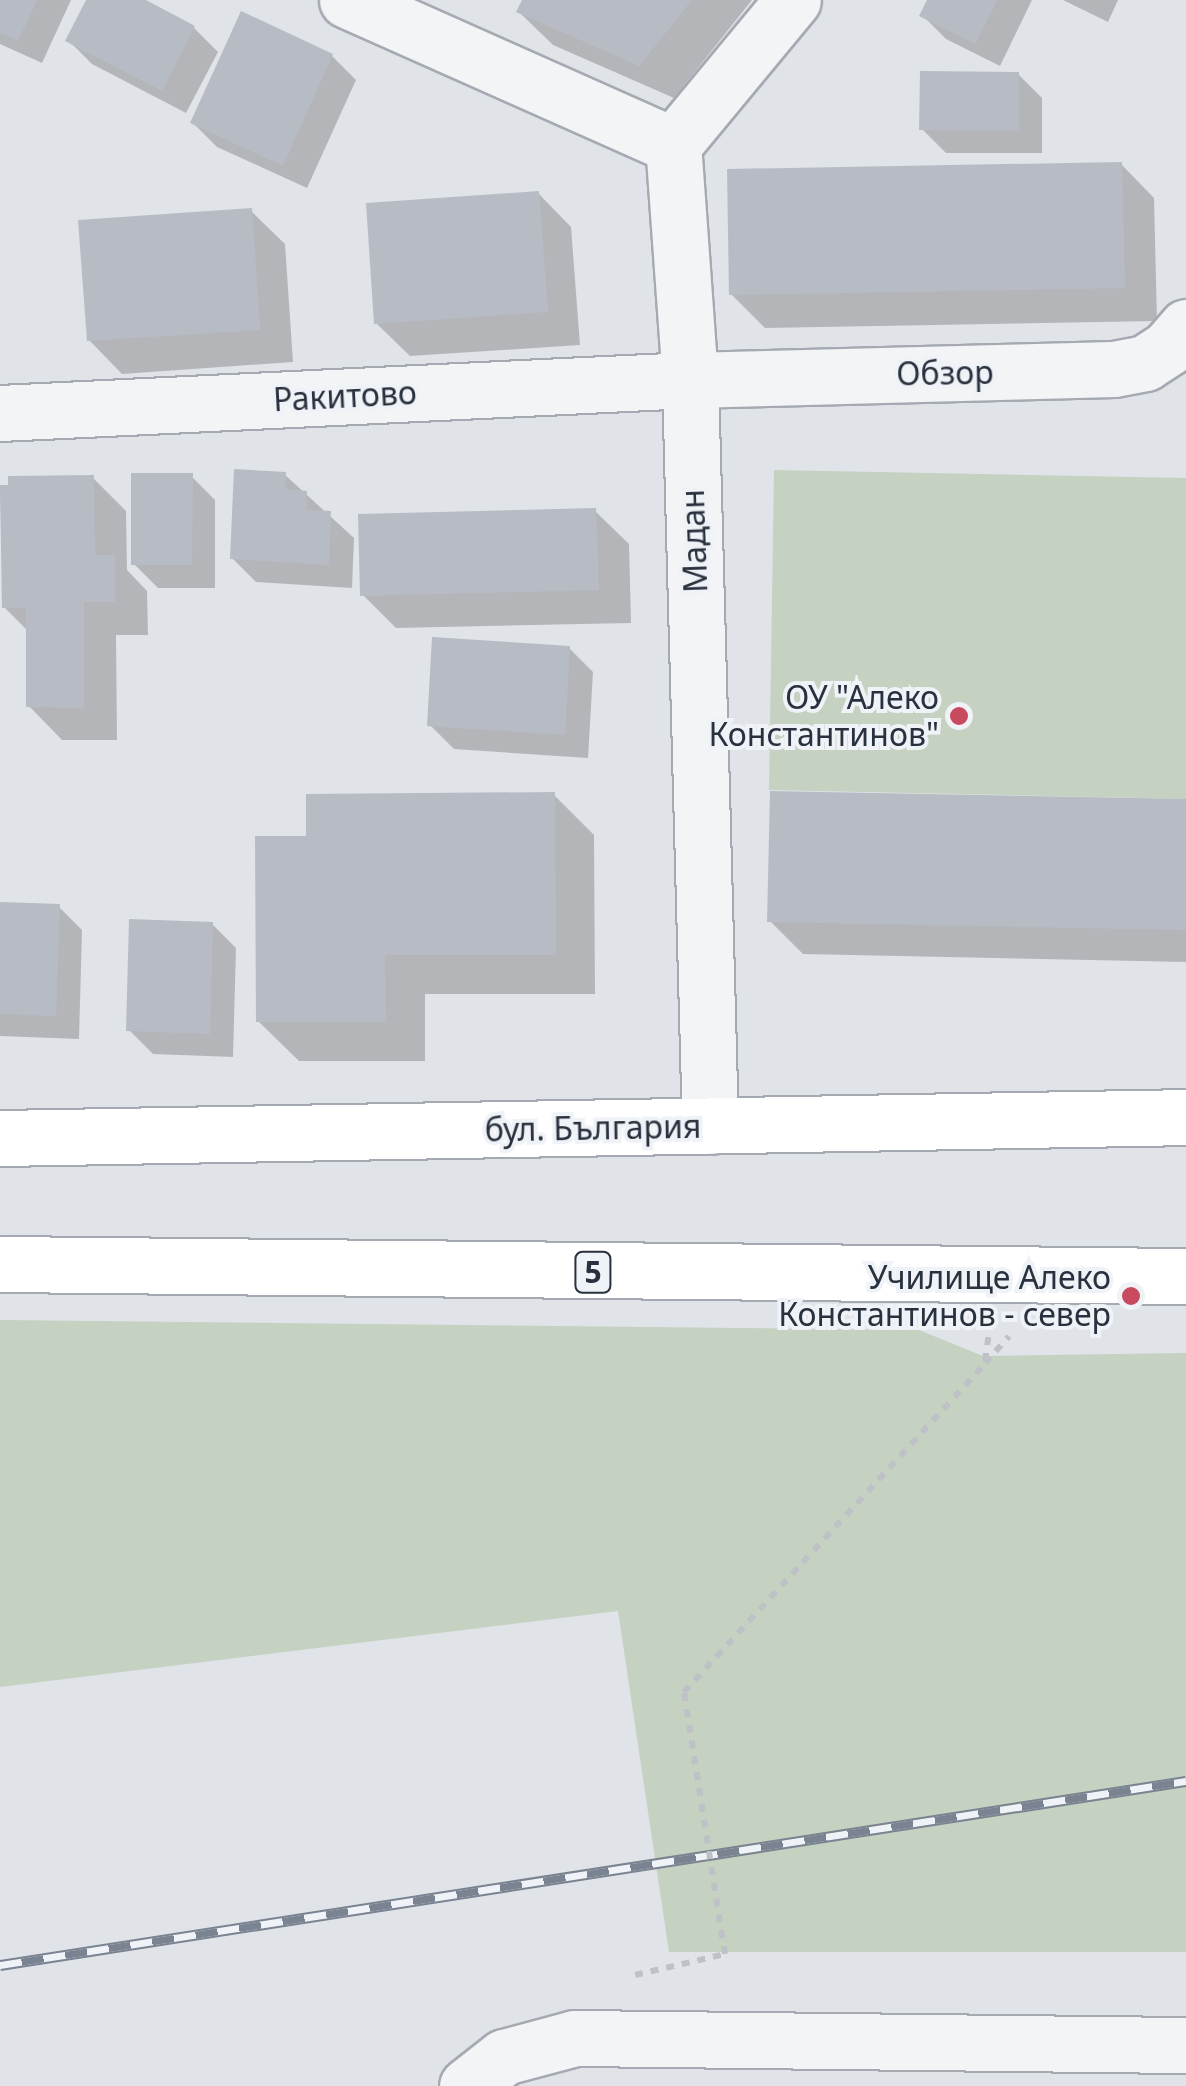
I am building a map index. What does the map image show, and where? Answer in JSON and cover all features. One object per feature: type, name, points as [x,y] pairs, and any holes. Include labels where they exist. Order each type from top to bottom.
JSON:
[{"type":"highway","name":"бул. България","points":[[0,1138],[1186,1116]]},
{"type":"highway","name":"5","points":[[0,1264],[1186,1276]]},
{"type":"street","points":[[347,0],[672,145],[793,0]]},
{"type":"street","name":"Мадан","points":[[672,145],[690,380],[710,1126]]},
{"type":"street","name":"Обзор","points":[[690,380],[1114,369],[1145,363],[1168,348],[1186,327]]},
{"type":"street","name":"Ракитово","points":[[0,413],[690,380]]},
{"type":"street","points":[[467,2086],[504,2057],[575,2038],[1186,2045]]},
{"type":"path","points":[[725,1954],[684,1692],[1008,1336],[1028,1336]]},
{"type":"green space","points":[[774,470],[1186,478],[1186,799],[769,790]]},
{"type":"green space","points":[[0,1320],[919,1330],[983,1356],[1186,1353],[1186,1952],[669,1952],[618,1611],[0,1687]]},
{"type":"building","points":[[0,0],[37,0],[18,41],[0,33]]},
{"type":"building","points":[[86,0],[146,0],[195,26],[162,91],[65,41]]},
{"type":"building","points":[[522,0],[692,0],[639,66],[516,12]]},
{"type":"building","points":[[927,0],[997,0],[975,44],[919,16]]},
{"type":"building","points":[[241,11],[333,54],[283,166],[190,123]]},
{"type":"building","points":[[920,71],[1019,72],[1019,131],[919,130]]},
{"type":"building","points":[[1122,162],[1125,288],[729,295],[727,169]]},
{"type":"building","points":[[539,191],[548,312],[374,324],[366,203]]},
{"type":"building","points":[[252,208],[260,330],[87,341],[78,220]]},
{"type":"building","points":[[234,469],[286,472],[285,489],[307,491],[306,510],[331,511],[329,565],[230,559]]},
{"type":"building","points":[[131,473],[193,473],[192,565],[131,565]]},
{"type":"building","points":[[94,475],[95,555],[115,555],[115,602],[84,602],[84,708],[26,707],[26,608],[2,608],[0,485],[8,485],[8,476]]},
{"type":"building","points":[[596,508],[599,590],[360,596],[358,514]]},
{"type":"building","points":[[432,637],[570,646],[565,735],[427,726]]},
{"type":"building","points":[[770,791],[1186,799],[1186,930],[767,922]]},
{"type":"building","points":[[555,792],[556,955],[385,955],[386,1022],[256,1022],[255,836],[306,836],[306,794]]},
{"type":"building","points":[[0,902],[60,904],[56,1016],[0,1014]]},
{"type":"building","points":[[129,919],[213,922],[210,1034],[126,1031]]},
{"type":"railway","points":[[0,1965],[1186,1781]]},
{"type":"place","name":"ОУ \"Алеко Константинов\"","points":[[959,716]]},
{"type":"place","name":"Училище Алеко Константинов - север","points":[[1131,1296]]}]
